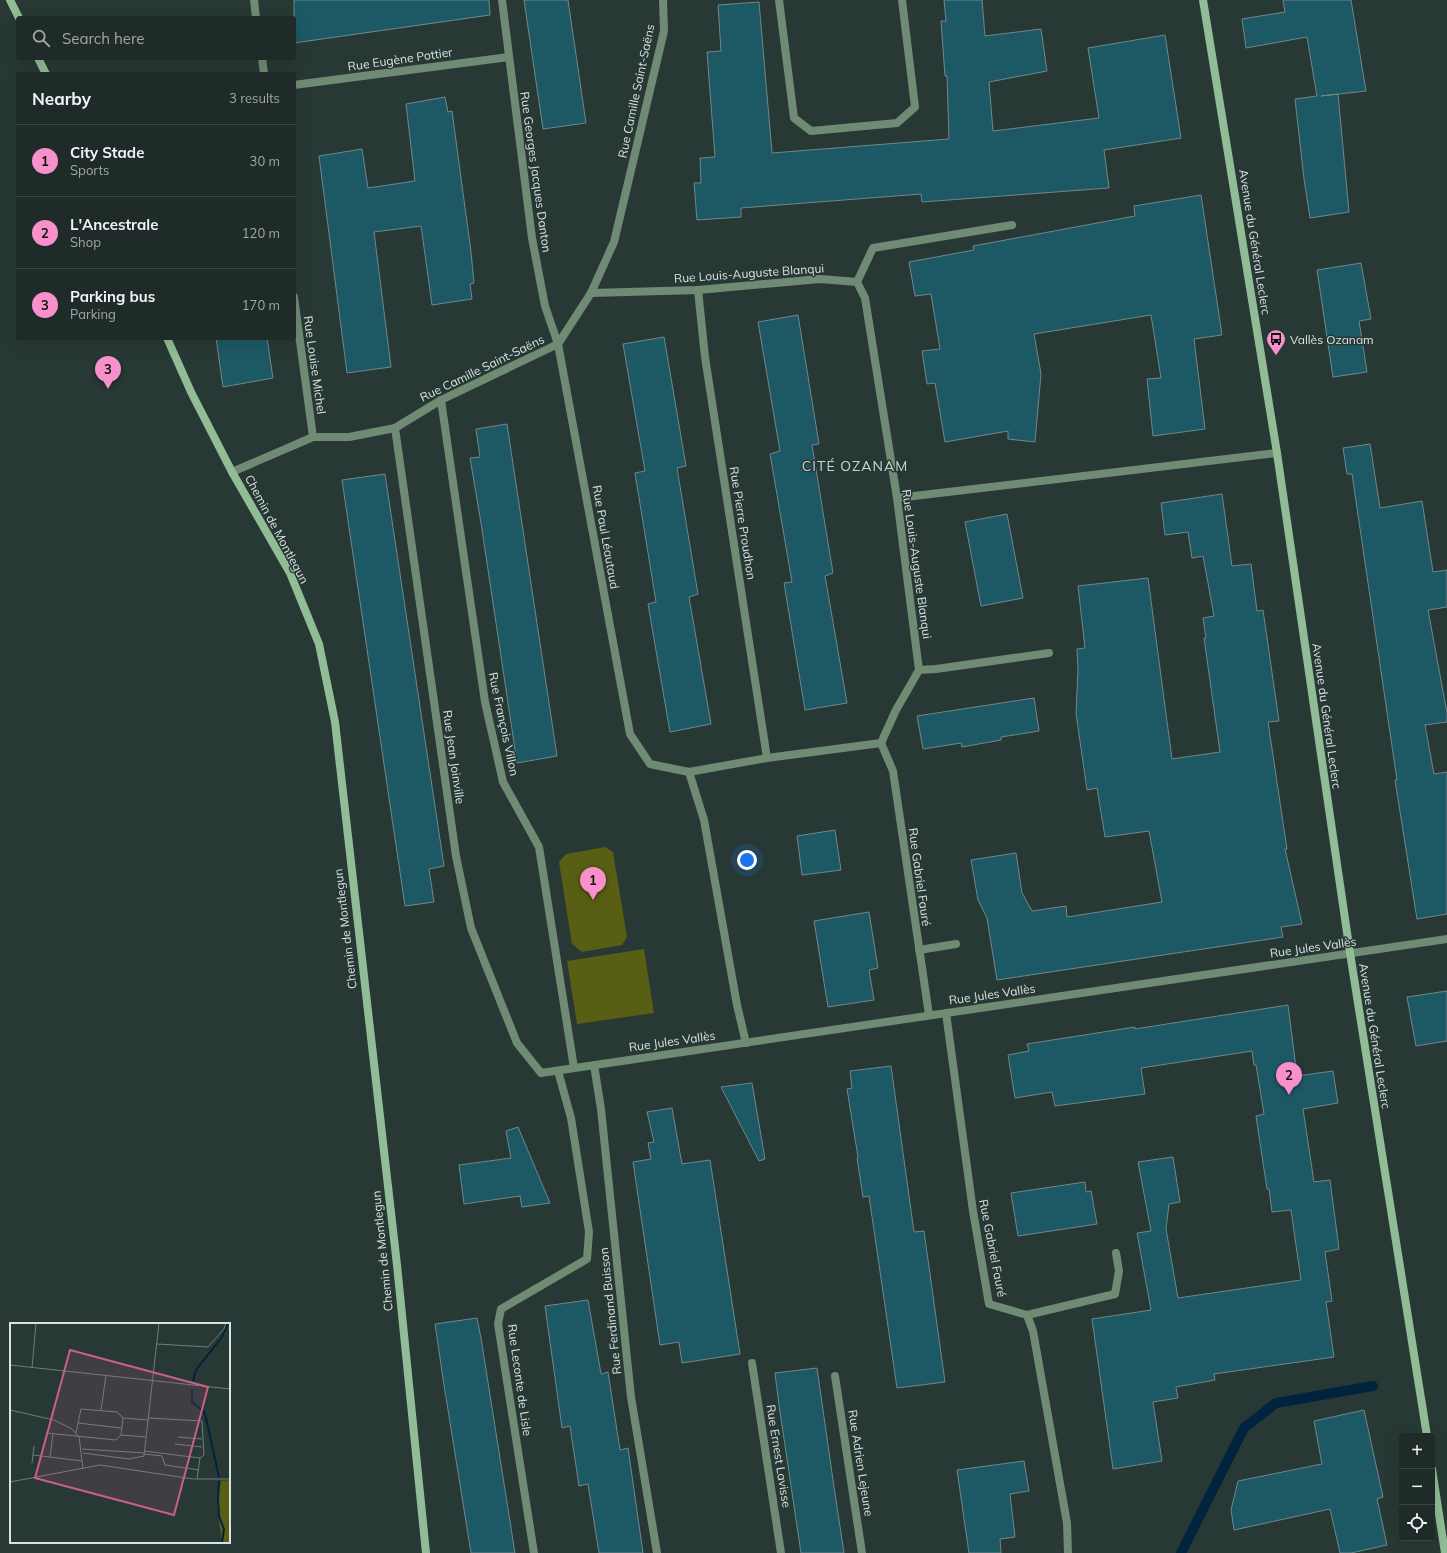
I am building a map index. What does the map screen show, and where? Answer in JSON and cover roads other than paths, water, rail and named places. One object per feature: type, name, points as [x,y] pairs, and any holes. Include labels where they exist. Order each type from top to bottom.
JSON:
[{"type":"main road","points":[[10,0],[18,16]]},
{"type":"main road","name":"Avenue du Général Leclerc","points":[[1203,0],[1277,454],[1350,953],[1427,1433]]},
{"type":"main road","points":[[39,60],[45,72]]},
{"type":"main road","name":"Chemin de Montlegun","points":[[168,340],[191,392],[232,472],[290,573],[319,644],[334,722],[397,1265],[426,1553]]},
{"type":"main road","points":[[1435,1487],[1446,1553]]},
{"type":"street","points":[[254,0],[256,16]]},
{"type":"street","name":"Rue Georges Jacques Danton","points":[[502,0],[532,238],[545,306],[558,344]]},
{"type":"street","name":"Rue Camille Saint-Saëns","points":[[232,472],[313,437],[349,437],[395,428],[441,400],[558,344],[591,293],[614,242],[664,31],[663,0]]},
{"type":"street","points":[[779,0],[794,118],[811,131],[897,123],[915,107],[902,0]]},
{"type":"street","name":"Rue Eugène Pottier","points":[[296,85],[509,57]]},
{"type":"street","points":[[262,60],[264,72]]},
{"type":"street","points":[[857,282],[873,248],[1012,225]]},
{"type":"street","name":"Rue Louis-Auguste Blanqui","points":[[591,293],[698,290],[820,279],[857,282],[865,298],[897,498],[919,670]]},
{"type":"street","name":"Rue Pierre Proudhon","points":[[698,290],[705,357],[767,758]]},
{"type":"street","name":"Rue Louise Michel","points":[[296,312],[313,437]]},
{"type":"street","name":"Rue Paul Léautaud","points":[[558,344],[630,734],[650,764],[689,772]]},
{"type":"street","name":"Rue François Villon","points":[[441,400],[485,702],[503,782],[539,846],[574,1068]]},
{"type":"street","name":"Rue Jean Joinville","points":[[395,428],[456,856],[471,928],[517,1043],[541,1073]]},
{"type":"street","points":[[897,498],[1277,454]]},
{"type":"street","points":[[746,1043],[737,1005],[704,820],[689,772],[767,758],[881,743],[896,710],[919,670],[936,669],[1049,652]]},
{"type":"street","name":"Rue Gabriel Fauré","points":[[881,743],[893,771],[929,1015]]},
{"type":"street","name":"Rue Jules Vallès","points":[[541,1073],[1447,939]]},
{"type":"street","points":[[919,950],[956,944]]},
{"type":"street","name":"Rue Gabriel Fauré","points":[[946,1013],[973,1211],[989,1304],[1027,1315]]},
{"type":"street","name":"Rue Ferdinand Buisson","points":[[594,1065],[601,1109],[631,1397],[657,1553]]},
{"type":"street","name":"Rue Leconte de Lisle","points":[[534,1553],[498,1324],[501,1309],[587,1259],[589,1232],[571,1118],[558,1071]]},
{"type":"street","points":[[1068,1553],[1067,1523],[1033,1331],[1027,1315],[1115,1294],[1119,1271],[1116,1253]]},
{"type":"street","name":"Rue Ernest Lavisse","points":[[752,1363],[782,1553]]},
{"type":"street","name":"Rue Adrien Lejeune","points":[[835,1376],[862,1553]]},
{"type":"waterway","points":[[1181,1553],[1244,1428],[1276,1403],[1373,1386]]},
{"type":"place","name":"Vallès Ozanam","points":[[1276,356]]},
{"type":"place","name":"Parking bus","points":[[108,389]]},
{"type":"place","name":"City Stade","points":[[593,900]]},
{"type":"place","name":"L'Ancestrale","points":[[1289,1095]]},
{"type":"district","name":"CITÉ OZANAM","points":[[855,466]]}]
